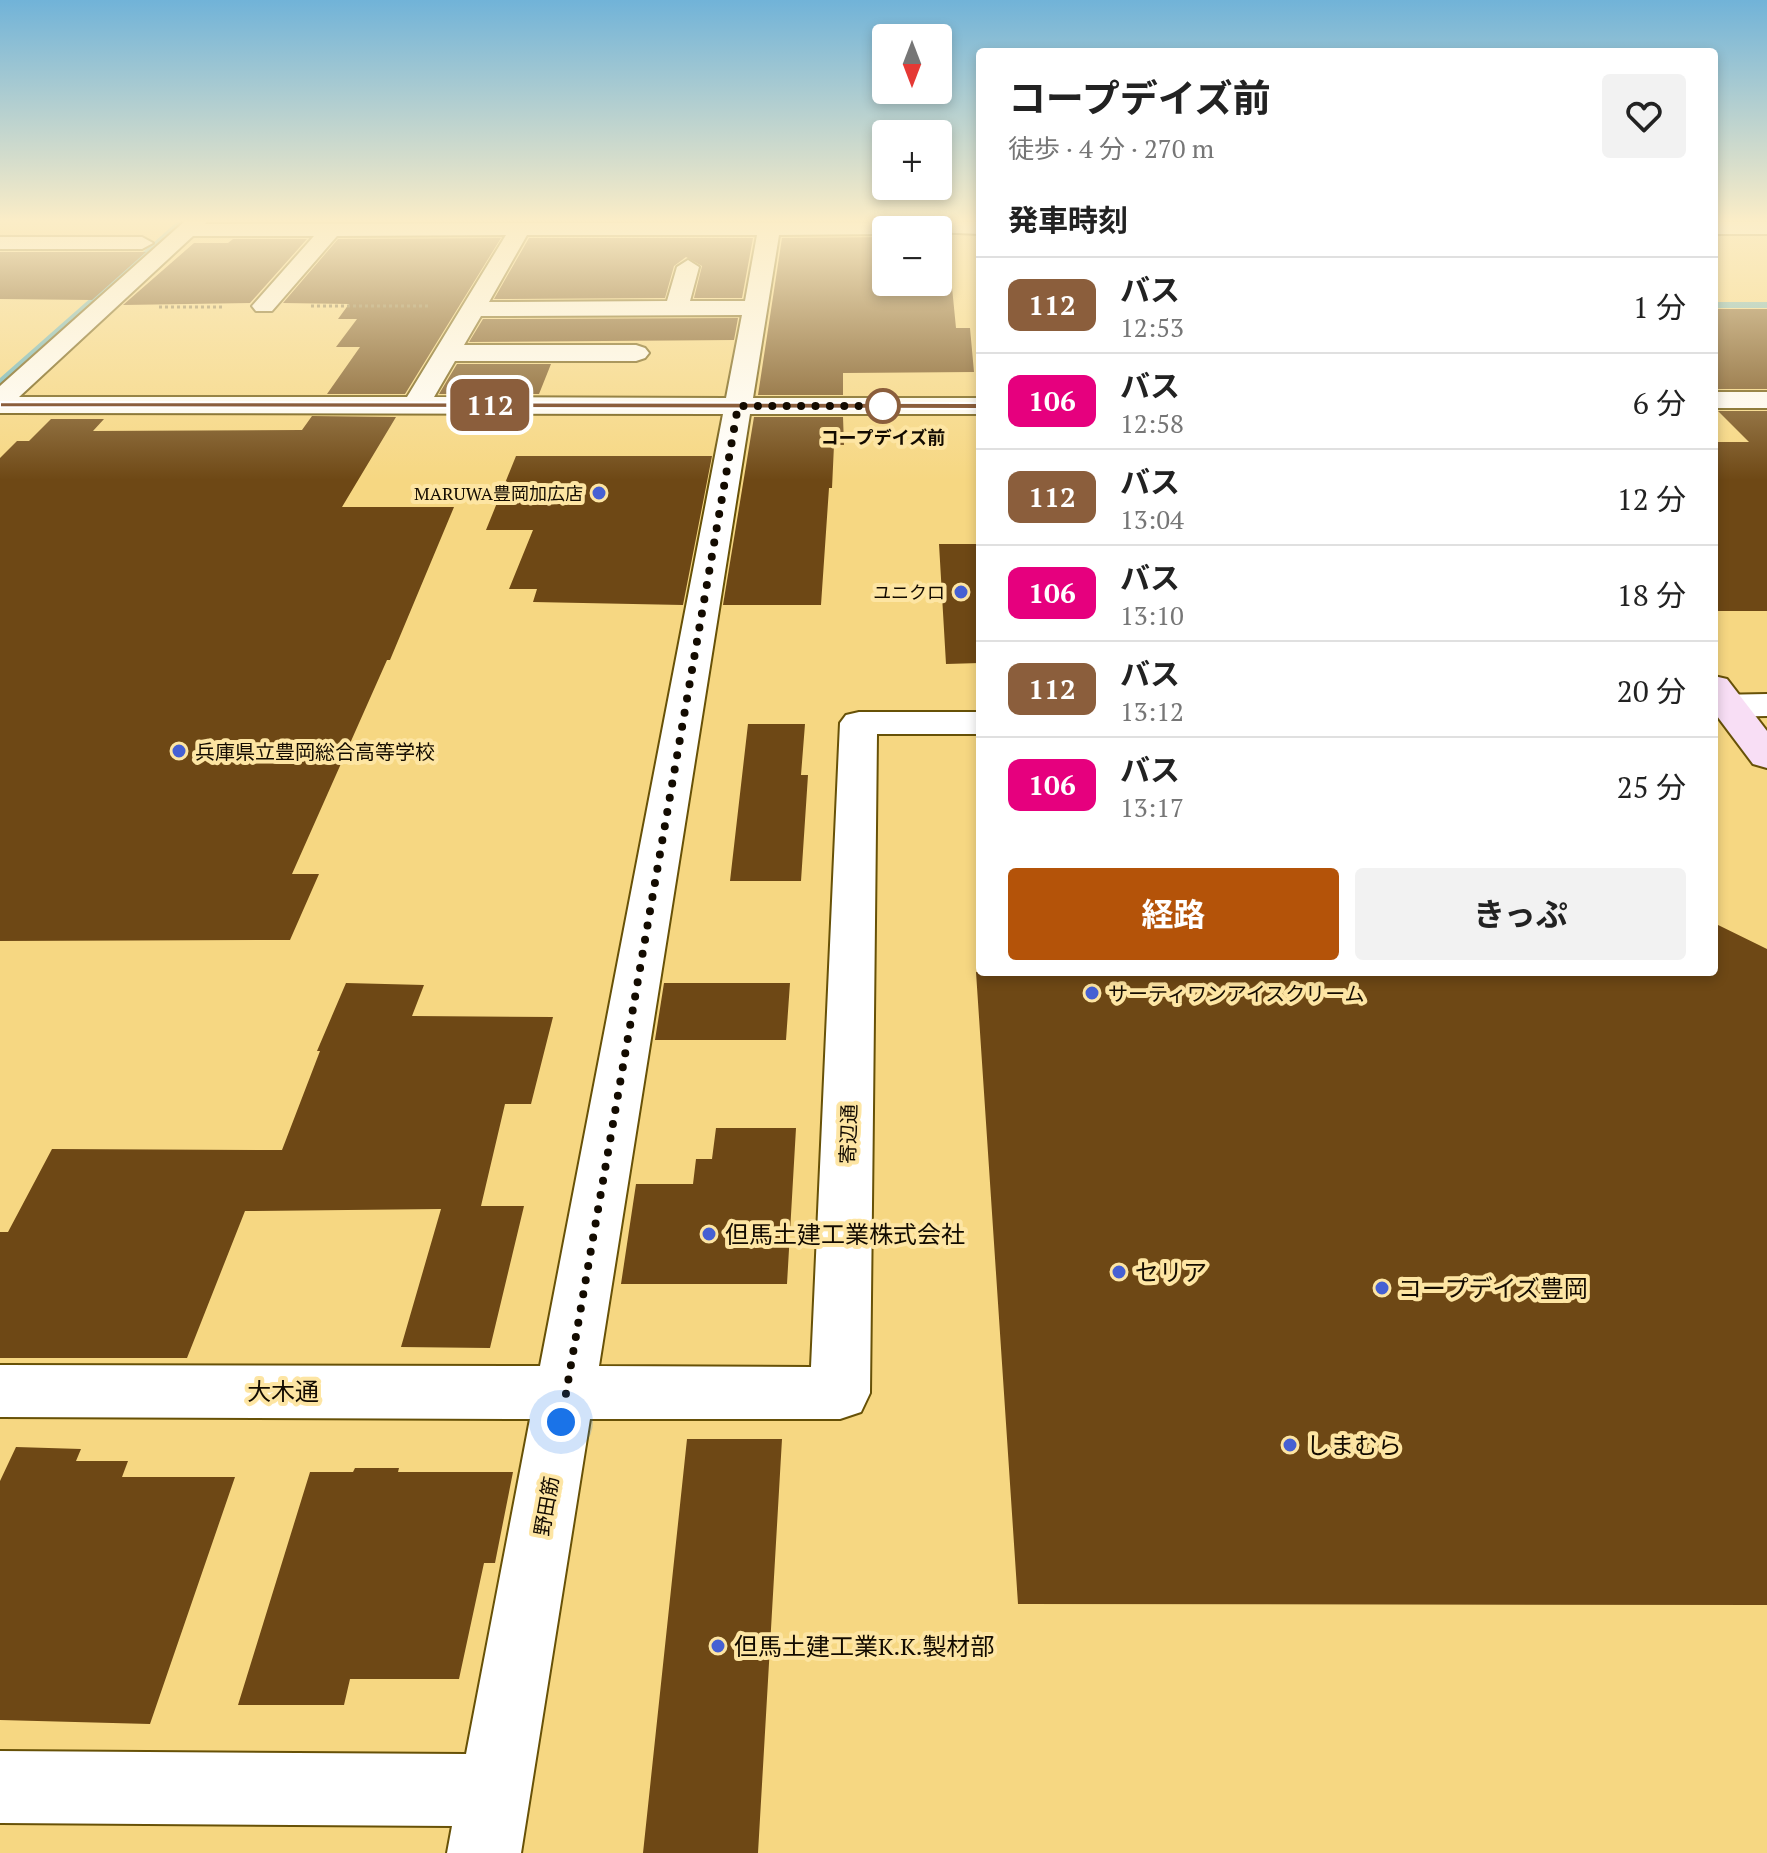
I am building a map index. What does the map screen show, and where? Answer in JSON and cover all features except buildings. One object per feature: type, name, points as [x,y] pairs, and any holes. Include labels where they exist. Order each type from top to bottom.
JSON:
[{"type":"street","points":[[0,369],[69,307]]},
{"type":"street","points":[[0,402],[98,307]]},
{"type":"street","points":[[416,405],[473,309],[755,308]]},
{"type":"street","name":"野田筋","points":[[0,1787],[490,1822],[755,308]]},
{"type":"street","points":[[446,353],[636,353]]},
{"type":"street","points":[[1718,400],[1767,400]]},
{"type":"street","points":[[0,402],[976,406]]},
{"type":"street","points":[[1719,699],[1767,705]]},
{"type":"street","points":[[1719,699],[1767,756]]},
{"type":"street","name":"寄辺通","points":[[567,1391],[840,1393],[859,723],[976,723]]},
{"type":"street","name":"大木通","points":[[0,1391],[567,1391]]},
{"type":"waterway","points":[[0,383],[85,307]]},
{"type":"bus line","name":"112","points":[[0,405],[976,406]]},
{"type":"place","name":"コープデイズ前","points":[[883,406]]},
{"type":"place","name":"MARUWA豊岡加広店","points":[[599,493]]},
{"type":"place","name":"ユニクロ","points":[[961,592]]},
{"type":"place","name":"兵庫県立豊岡総合高等学校","points":[[179,751]]},
{"type":"place","name":"サーティワンアイスクリーム","points":[[1092,993]]},
{"type":"place","name":"但馬土建工業株式会社","points":[[709,1234]]},
{"type":"place","name":"セリア","points":[[1119,1272]]},
{"type":"place","name":"コープデイズ豊岡","points":[[1382,1288]]},
{"type":"place","name":"しまむら","points":[[1290,1445]]},
{"type":"place","name":"但馬土建工業K.K.製材部","points":[[718,1646]]},
{"type":"route","points":[[561,1422],[738,406],[889,406],[883,406]]}]
